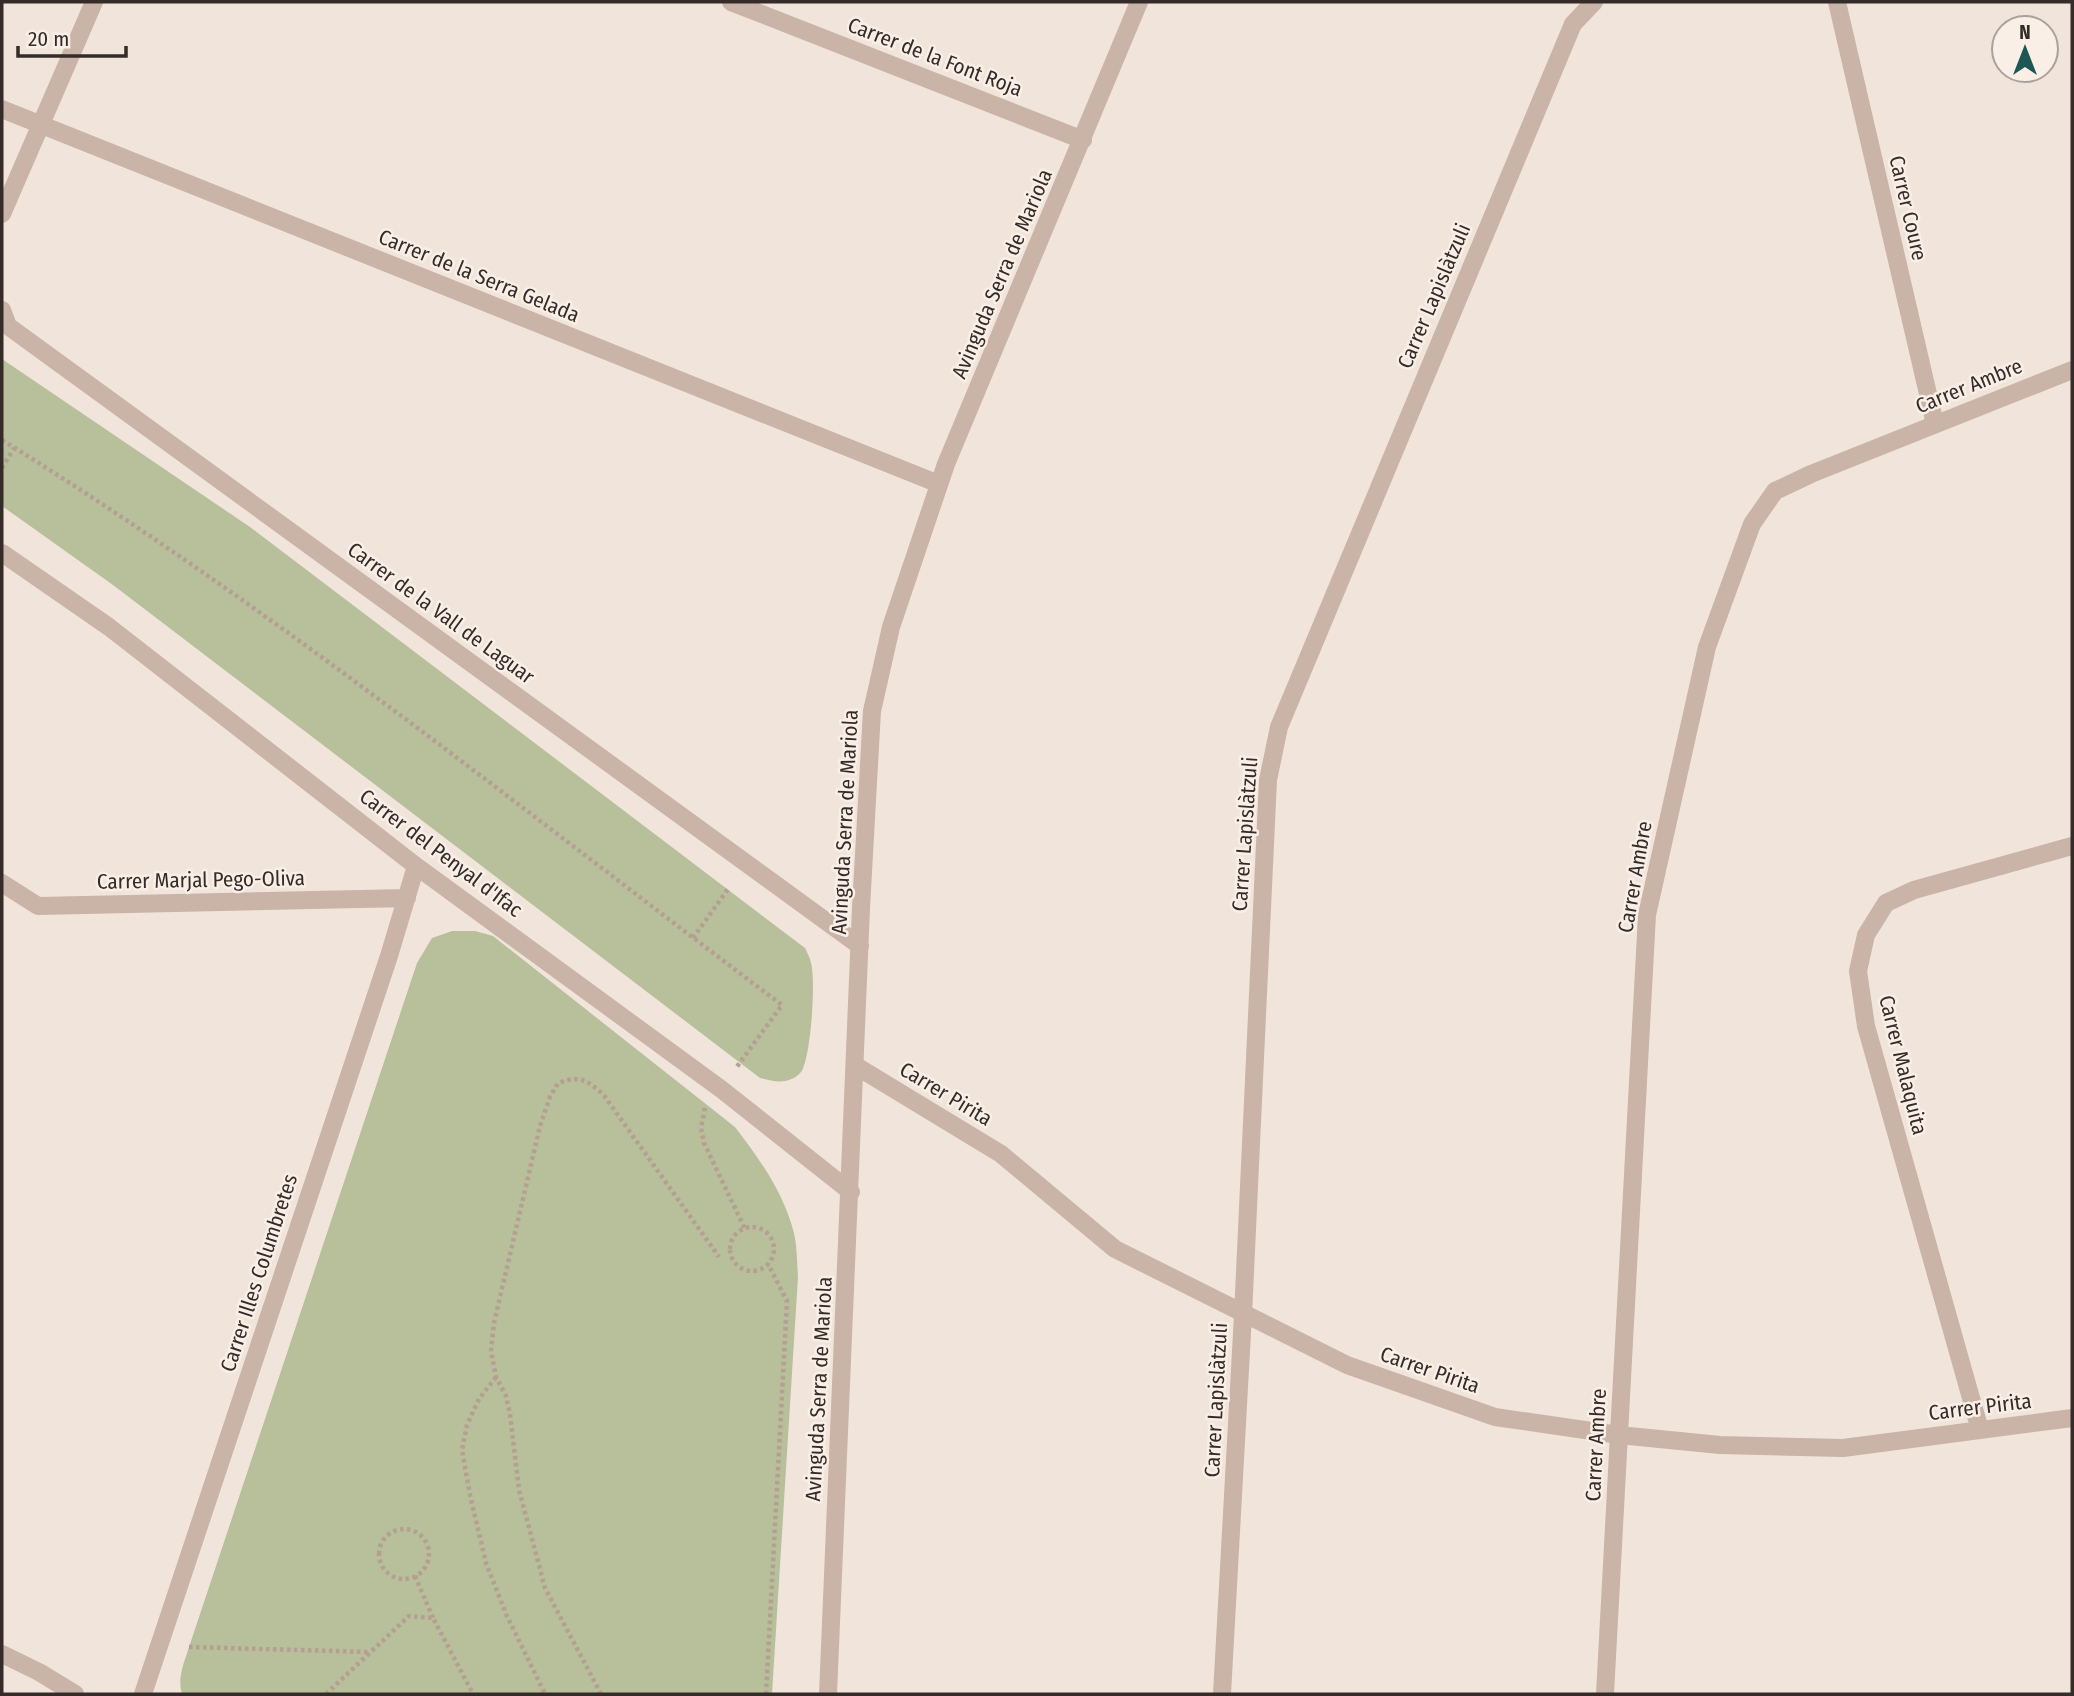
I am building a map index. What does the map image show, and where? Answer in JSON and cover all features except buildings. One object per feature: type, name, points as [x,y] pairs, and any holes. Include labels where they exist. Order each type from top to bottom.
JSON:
[{"type":"street","points":[[2,214],[94,2]]},
{"type":"street","name":"Carrer de la Font Roja","points":[[731,2],[1083,140]]},
{"type":"street","name":"Avinguda Serra de Mariola","points":[[828,1694],[872,711],[891,627],[939,484],[1139,2]]},
{"type":"street","name":"Carrer Lapislàtzuli","points":[[1222,1694],[1268,780],[1279,727],[1573,24],[1594,2]]},
{"type":"street","name":"Carrer Coure","points":[[1837,2],[1935,424]]},
{"type":"street","name":"Carrer de la Serra Gelada","points":[[2,110],[939,484]]},
{"type":"street","name":"Carrer de la Vall de Laguar","points":[[2,310],[8,326],[860,946]]},
{"type":"street","name":"Carrer Ambre","points":[[1605,1694],[1647,915],[1707,647],[1752,524],[1775,491],[1811,474],[2072,370]]},
{"type":"street","name":"Carrer del Penyal d'Ifac","points":[[2,553],[109,627],[416,866],[721,1089],[851,1192]]},
{"type":"street","name":"Carrer Malaquita","points":[[1980,1430],[1866,1026],[1858,971],[1866,935],[1886,903],[1914,890],[2072,846]]},
{"type":"street","name":"Carrer Illes Columbretes","points":[[143,1694],[416,866]]},
{"type":"street","name":"Carrer Marjal Pego-Oliva","points":[[2,883],[38,906],[407,898]]},
{"type":"street","name":"Carrer Pirita","points":[[856,1066],[1001,1154],[1115,1249],[1347,1365],[1495,1417],[1619,1435],[1720,1445],[1843,1448],[2072,1418]]},
{"type":"street","points":[[2,1654],[75,1694]]},
{"type":"path","points":[[2,440],[197,567],[782,1004],[705,1108],[701,1128],[705,1143],[745,1228]]},
{"type":"path","points":[[2,468],[14,448]]},
{"type":"path","points":[[693,938],[728,889]]},
{"type":"path","points":[[601,1694],[545,1588],[519,1490],[506,1396],[496,1377],[491,1351],[494,1323],[540,1126],[558,1083],[572,1078],[586,1080],[603,1094],[719,1257]]},
{"type":"path","points":[[745,1228],[760,1228],[771,1238],[774,1251],[768,1264],[757,1270],[750,1270],[733,1259],[731,1244],[745,1228]]},
{"type":"path","points":[[766,1694],[787,1301],[768,1264]]},
{"type":"path","points":[[496,1377],[479,1399],[461,1450],[486,1563],[506,1614],[545,1694]]},
{"type":"path","points":[[407,1528],[415,1531],[427,1544],[429,1559],[421,1573],[415,1576],[399,1578],[385,1570],[381,1564],[380,1547],[390,1533],[407,1528]]},
{"type":"path","points":[[415,1576],[433,1618],[473,1694]]},
{"type":"path","points":[[326,1694],[409,1616],[433,1618]]},
{"type":"path","points":[[188,1647],[371,1652]]},
{"type":"green space","points":[[2,359],[250,527],[805,948],[812,972],[813,1001],[810,1036],[801,1072],[787,1081],[760,1078],[113,585],[2,506]]},
{"type":"green space","points":[[452,931],[475,931],[493,936],[735,1127],[762,1164],[784,1203],[795,1238],[798,1277],[772,1694],[182,1694],[181,1676],[185,1659],[417,963],[432,938]]}]
